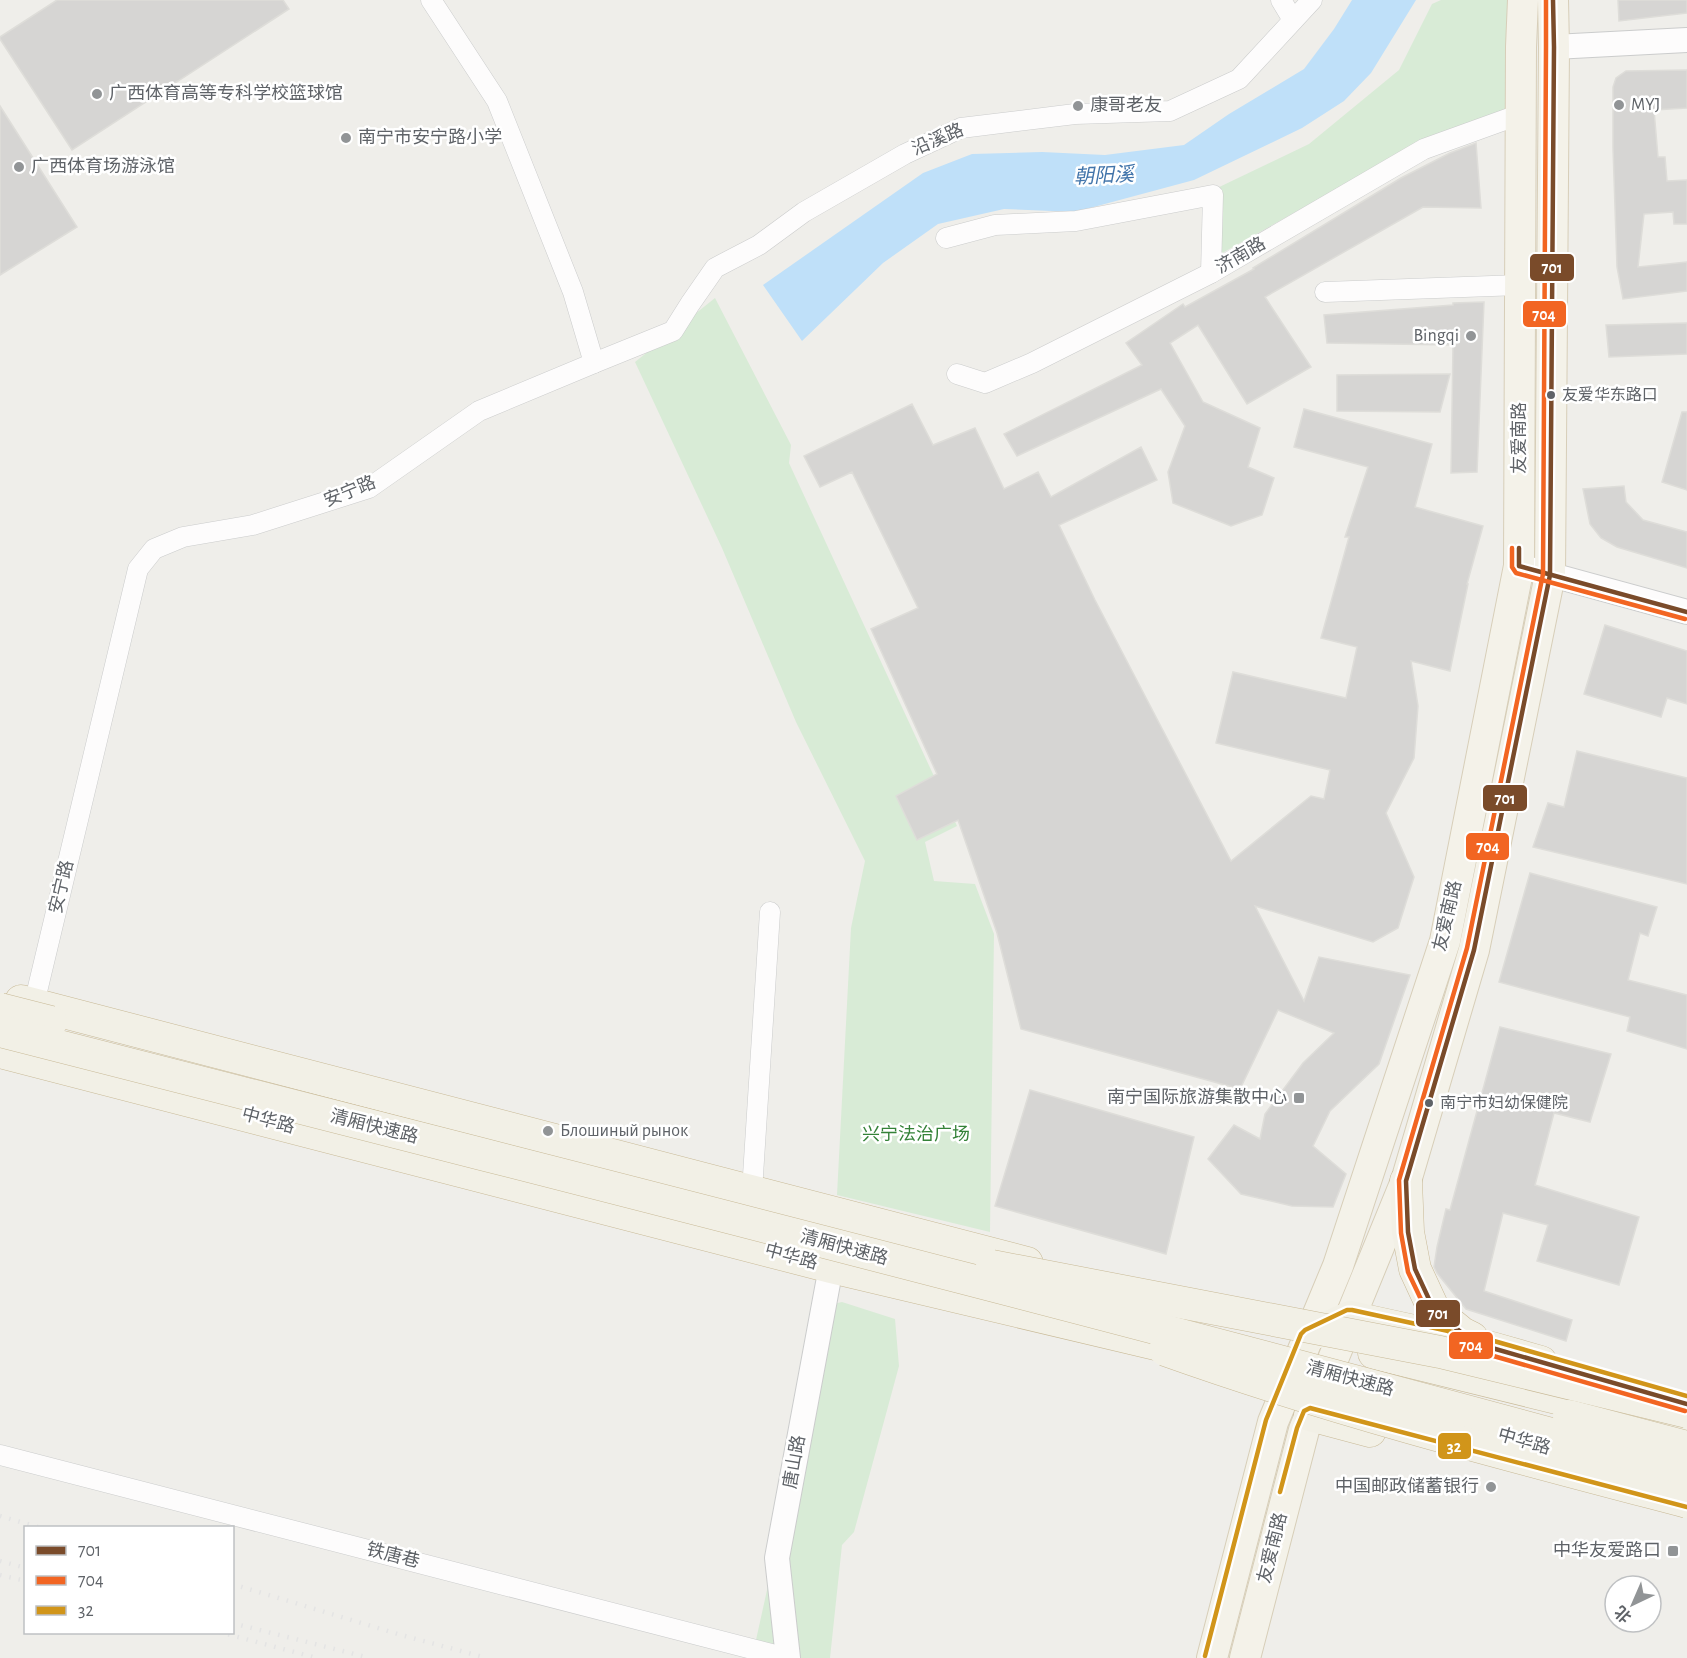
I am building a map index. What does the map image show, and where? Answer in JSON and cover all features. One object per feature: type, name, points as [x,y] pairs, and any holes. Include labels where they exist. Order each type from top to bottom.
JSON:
[{"type":"highway","points":[[0,995],[1308,1336],[1344,1331],[1492,1348],[1687,1404]]},
{"type":"highway","name":"清厢快速路","points":[[0,1009],[864,1232],[973,1272],[1105,1298],[1687,1447]]},
{"type":"highway","name":"清厢快速路","points":[[0,1032],[973,1272],[1687,1471]]},
{"type":"highway","name":"中华路","points":[[0,1052],[831,1268],[1323,1384],[1687,1488]]},
{"type":"highway","points":[[1406,1181],[1407,1232],[1415,1269],[1434,1310],[1462,1333],[1492,1348]]},
{"type":"highway","points":[[973,1272],[1440,1353],[1687,1412]]},
{"type":"highway","points":[[973,1272],[1220,1370],[1372,1418],[1687,1502]]},
{"type":"highway","points":[[1344,1331],[1687,1430]]},
{"type":"highway","points":[[1310,1415],[1687,1515]]},
{"type":"main road","name":"友爱南路","points":[[1212,1658],[1273,1422],[1338,1266],[1445,941],[1519,566],[1523,10]]},
{"type":"main road","name":"友爱南路","points":[[1245,1658],[1304,1430],[1406,1181],[1474,950],[1550,575],[1554,23]]},
{"type":"street","points":[[431,0],[497,101],[573,292],[594,363]]},
{"type":"street","points":[[1281,0],[1293,20]]},
{"type":"street","name":"沿溪路","points":[[594,363],[673,331],[715,268],[759,244],[804,212],[905,154],[961,128],[1076,114],[1170,111],[1239,79],[1312,0]]},
{"type":"street","points":[[1554,23],[1687,40]]},
{"type":"street","name":"济南路","points":[[957,374],[985,383],[1032,363],[1211,273],[1424,149],[1521,114]]},
{"type":"street","points":[[946,238],[995,225],[1076,221],[1213,195],[1211,273]]},
{"type":"street","points":[[1325,292],[1520,285]]},
{"type":"street","name":"安宁路","points":[[34,1004],[138,569],[154,549],[183,537],[253,525],[369,488],[479,411],[594,363]]},
{"type":"street","points":[[1519,566],[1687,612]]},
{"type":"street","points":[[752,1191],[770,912]]},
{"type":"street","name":"唐山路","points":[[788,1658],[777,1558],[831,1268]]},
{"type":"street","name":"铁唐巷","points":[[0,1455],[788,1658]]},
{"type":"green space","points":[[1441,0],[1514,0],[1514,107],[1417,144],[1208,261],[1213,190],[1309,144],[1399,70],[1432,4]]},
{"type":"green space","name":"兴宁法治广场","points":[[715,298],[791,445],[789,463],[957,826],[925,842],[934,881],[975,884],[994,934],[990,1232],[837,1195],[851,928],[865,861],[796,722],[722,548],[635,362]]},
{"type":"green space","points":[[842,1302],[895,1319],[899,1366],[854,1532],[842,1545],[830,1658],[752,1658],[828,1314],[833,1304]]},
{"type":"water","name":"朝阳溪","points":[[1352,0],[1416,0],[1371,73],[1344,101],[1302,128],[1194,180],[1075,212],[1004,209],[938,224],[883,263],[802,341],[763,285],[923,173],[972,154],[1042,152],[1105,155],[1184,145],[1229,114],[1304,69]]},
{"type":"building","name":"广西体育高等专科学校篮球馆","points":[[57,0],[283,0],[289,9],[72,150],[0,39]]},
{"type":"building","points":[[1618,0],[1687,0],[1687,13],[1619,21]]},
{"type":"building","points":[[1687,70],[1687,108],[1654,110],[1658,157],[1665,157],[1667,181],[1687,180],[1687,224],[1674,224],[1673,212],[1644,214],[1638,267],[1687,262],[1687,291],[1623,299],[1617,267],[1613,87],[1616,78],[1626,71]]},
{"type":"building","name":"广西体育场游泳馆","points":[[0,106],[77,227],[0,275]]},
{"type":"building","points":[[1476,143],[1481,208],[1423,207],[1265,297],[1311,367],[1247,404],[1198,325],[1170,343],[1203,402],[1260,428],[1248,467],[1274,478],[1262,515],[1231,526],[1173,503],[1168,472],[1185,426],[1161,389],[1017,456],[1004,434],[1142,365],[1126,343],[1183,304],[1185,307],[1254,269],[1401,178],[1450,153]]},
{"type":"building","points":[[1484,302],[1477,472],[1451,473],[1453,345],[1327,343],[1324,315]]},
{"type":"building","points":[[1687,323],[1687,354],[1609,357],[1606,325]]},
{"type":"building","points":[[1450,374],[1440,412],[1337,411],[1337,375]]},
{"type":"building","points":[[912,404],[933,445],[975,428],[1004,489],[1038,472],[1051,497],[1141,447],[1157,480],[1059,525],[1095,600],[1231,861],[1311,796],[1324,799],[1330,770],[1216,743],[1233,672],[1346,698],[1357,647],[1321,638],[1349,537],[1345,537],[1368,467],[1294,447],[1304,409],[1432,444],[1415,507],[1483,526],[1467,584],[1450,671],[1411,661],[1418,706],[1414,758],[1386,813],[1414,877],[1398,928],[1373,942],[1255,906],[1304,1001],[1319,957],[1410,975],[1379,1064],[1330,1111],[1313,1146],[1346,1174],[1333,1207],[1292,1206],[1241,1194],[1208,1159],[1234,1125],[1260,1139],[1265,1114],[1303,1063],[1334,1033],[1278,1010],[1240,1089],[1021,1029],[997,933],[958,820],[917,840],[896,796],[937,774],[871,629],[918,608],[852,472],[820,487],[804,456]]},
{"type":"building","points":[[1682,412],[1687,412],[1687,490],[1662,482]]},
{"type":"building","points":[[1624,486],[1626,502],[1643,520],[1687,532],[1687,568],[1617,547],[1601,538],[1590,524],[1583,489]]},
{"type":"building","points":[[1605,625],[1687,651],[1687,704],[1667,698],[1661,717],[1584,694]]},
{"type":"building","points":[[1577,751],[1687,778],[1687,884],[1533,847],[1548,803],[1564,807]]},
{"type":"building","points":[[1530,873],[1657,907],[1648,936],[1640,933],[1628,980],[1687,995],[1687,1049],[1627,1031],[1630,1017],[1499,982]]},
{"type":"building","points":[[1500,1027],[1611,1054],[1590,1122],[1554,1113],[1535,1185],[1639,1217],[1619,1285],[1537,1261],[1548,1225],[1503,1213],[1484,1291],[1572,1320],[1566,1341],[1466,1309],[1434,1267],[1446,1209],[1450,1210]]},
{"type":"building","points":[[1030,1090],[1194,1137],[1166,1254],[995,1206]]},
{"type":"railway","points":[[0,1516],[34,1526]]},
{"type":"railway","points":[[0,1561],[24,1567]]},
{"type":"railway","points":[[0,1575],[24,1581]]},
{"type":"railway","points":[[234,1585],[401,1635],[487,1658]]},
{"type":"railway","points":[[234,1624],[370,1658]]},
{"type":"railway","points":[[227,1634],[317,1658]]},
{"type":"transit line","name":"704","points":[[1546,0],[1543,574],[1467,948],[1399,1180],[1401,1233],[1408,1272],[1428,1314],[1458,1339],[1490,1355],[1685,1411]]},
{"type":"transit line","name":"701","points":[[1553,0],[1550,575],[1474,950],[1406,1181],[1408,1232],[1415,1269],[1434,1310],[1462,1333],[1492,1348],[1687,1404]]},
{"type":"transit line","name":"704","points":[[1512,548],[1512,567],[1516,573],[1685,619]]},
{"type":"transit line","name":"701","points":[[1519,548],[1519,566],[1687,612]]},
{"type":"transit line","name":"32","points":[[1205,1656],[1266,1420],[1301,1334],[1305,1330],[1347,1310],[1352,1310],[1494,1341],[1687,1396]]},
{"type":"transit line","name":"32","points":[[1280,1492],[1297,1428],[1304,1411],[1310,1408],[1687,1507]]},
{"type":"place","name":"广西体育高等专科学校篮球馆","points":[[97,94]]},
{"type":"place","name":"MYJ","points":[[1619,105]]},
{"type":"place","name":"康哥老友","points":[[1078,106]]},
{"type":"place","name":"南宁市安宁路小学","points":[[346,138]]},
{"type":"place","name":"广西体育场游泳馆","points":[[19,167]]},
{"type":"place","name":"Bingqi","points":[[1471,336]]},
{"type":"place","name":"友爱华东路口","points":[[1551,395]]},
{"type":"place","name":"南宁国际旅游集散中心","points":[[1299,1098]]},
{"type":"place","name":"南宁市妇幼保健院","points":[[1429,1103]]},
{"type":"place","name":"Блошиный рынок","points":[[548,1131]]},
{"type":"place","name":"中国邮政储蓄银行","points":[[1491,1487]]},
{"type":"place","name":"中华友爱路口","points":[[1673,1551]]}]
